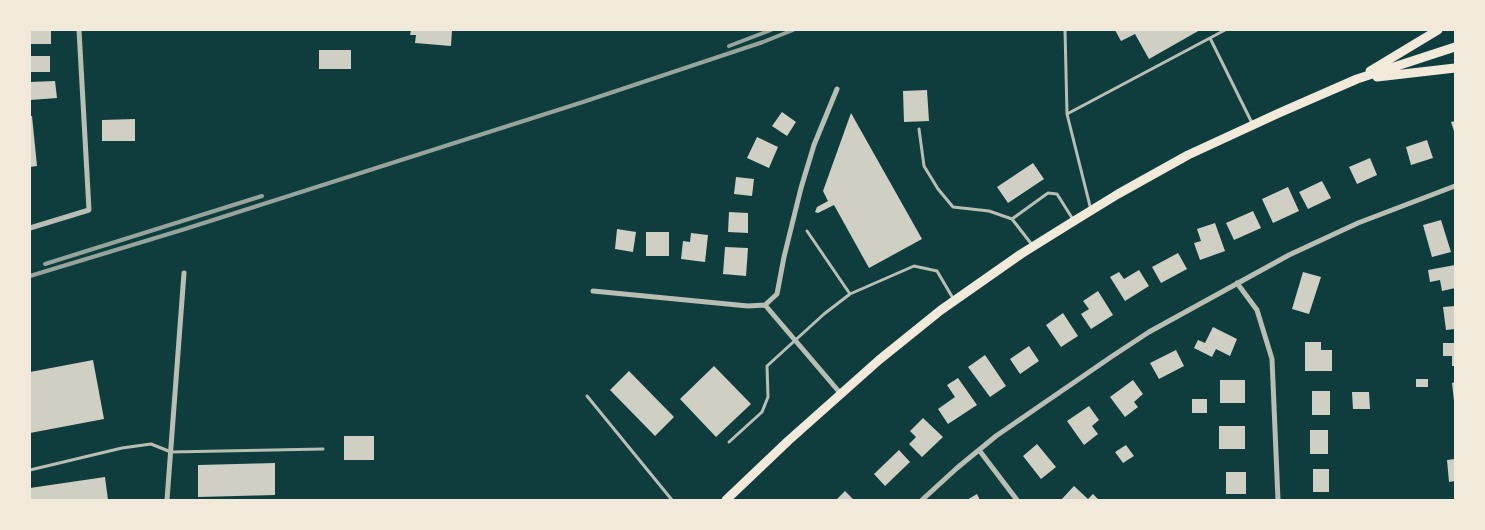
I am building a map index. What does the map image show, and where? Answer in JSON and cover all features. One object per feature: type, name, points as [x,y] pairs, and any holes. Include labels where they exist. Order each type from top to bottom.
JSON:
[{"type":"main road","points":[[1357,79],[1438,30]]},
{"type":"main road","points":[[726,500],[879,360],[955,300],[1074,221],[1188,155],[1252,125],[1357,79],[1455,47]]},
{"type":"main road","points":[[1357,79],[1455,68]]},
{"type":"street","points":[[30,228],[89,210],[79,30]]},
{"type":"street","points":[[593,291],[748,306],[765,305],[777,294],[801,188],[814,145],[836,90]]},
{"type":"street","points":[[922,500],[979,450],[1149,332],[1289,255],[1358,223],[1455,186]]},
{"type":"street","points":[[167,500],[184,273]]},
{"type":"street","points":[[1237,283],[1256,310],[1272,359],[1278,500]]},
{"type":"street","points":[[765,305],[841,394]]},
{"type":"street","points":[[979,450],[1017,500]]},
{"type":"lane","points":[[1065,30],[1067,114],[1092,210]]},
{"type":"lane","points":[[1067,114],[1225,30]]},
{"type":"lane","points":[[1210,38],[1252,125]]},
{"type":"lane","points":[[919,129],[924,166],[938,189],[953,207],[989,211],[1012,220],[1033,247]]},
{"type":"lane","points":[[1012,220],[1048,193],[1057,194],[1074,221]]},
{"type":"lane","points":[[807,231],[850,294]]},
{"type":"lane","points":[[729,442],[762,412],[768,398],[767,366],[824,314],[850,294],[914,266],[937,271],[955,300]]},
{"type":"lane","points":[[587,396],[672,500]]},
{"type":"lane","points":[[30,470],[122,448],[151,444],[171,452],[323,448]]},
{"type":"building","points":[[30,30],[51,30],[51,44],[30,44]]},
{"type":"building","points":[[411,30],[452,30],[451,46],[415,43],[416,35],[410,35]]},
{"type":"building","points":[[1115,30],[1200,30],[1149,59],[1135,34],[1121,41]]},
{"type":"building","points":[[319,50],[351,50],[351,69],[319,69]]},
{"type":"building","points":[[30,56],[50,56],[50,72],[30,72]]},
{"type":"building","points":[[55,81],[57,98],[30,100],[30,82]]},
{"type":"building","points":[[927,90],[929,121],[904,122],[903,91]]},
{"type":"building","points":[[782,112],[796,122],[787,136],[772,126]]},
{"type":"building","points":[[851,113],[922,239],[869,268],[834,205],[818,213],[815,212],[817,207],[828,201],[823,191]]},
{"type":"building","points":[[30,116],[32,116],[37,166],[30,167]]},
{"type":"building","points":[[135,119],[135,141],[102,141],[102,120]]},
{"type":"building","points":[[1455,121],[1455,134],[1451,122]]},
{"type":"building","points":[[757,137],[778,147],[769,168],[747,158]]},
{"type":"building","points":[[1427,140],[1433,158],[1411,165],[1406,147]]},
{"type":"building","points":[[1370,158],[1377,175],[1357,184],[1349,167]]},
{"type":"building","points":[[1033,163],[1044,179],[1008,203],[997,187]]},
{"type":"building","points":[[736,177],[754,179],[752,196],[734,194]]},
{"type":"building","points":[[1322,181],[1331,198],[1308,209],[1299,192]]},
{"type":"building","points":[[1288,187],[1299,211],[1273,223],[1262,199]]},
{"type":"building","points":[[1253,211],[1261,228],[1234,240],[1226,223]]},
{"type":"building","points":[[729,212],[748,213],[748,233],[728,232]]},
{"type":"building","points":[[1441,220],[1451,252],[1432,257],[1423,225]]},
{"type":"building","points":[[1215,223],[1225,251],[1200,260],[1194,243],[1201,241],[1197,229]]},
{"type":"building","points":[[617,229],[636,232],[633,252],[615,249]]},
{"type":"building","points":[[646,232],[669,232],[669,256],[646,256]]},
{"type":"building","points":[[691,233],[708,235],[705,262],[681,259],[683,241],[690,242]]},
{"type":"building","points":[[725,247],[748,248],[746,276],[723,274]]},
{"type":"building","points":[[1178,253],[1187,269],[1161,283],[1152,267]]},
{"type":"building","points":[[1455,265],[1455,288],[1442,291],[1440,280],[1430,282],[1428,270]]},
{"type":"building","points":[[1139,270],[1149,286],[1125,301],[1110,277],[1119,272],[1124,279]]},
{"type":"building","points":[[1303,272],[1321,277],[1309,314],[1292,309]]},
{"type":"building","points":[[1098,291],[1113,315],[1091,329],[1081,314],[1089,309],[1083,301]]},
{"type":"building","points":[[1455,306],[1455,329],[1446,330],[1443,307]]},
{"type":"building","points":[[1063,313],[1078,336],[1061,347],[1046,325]]},
{"type":"building","points":[[1213,327],[1237,339],[1230,356],[1216,349],[1212,357],[1194,348],[1198,340],[1205,343]]},
{"type":"building","points":[[1305,342],[1321,342],[1321,350],[1332,350],[1332,371],[1305,371]]},
{"type":"building","points":[[1443,343],[1455,343],[1455,366],[1452,366],[1452,356],[1443,356]]},
{"type":"building","points":[[1029,346],[1039,361],[1020,374],[1010,359]]},
{"type":"building","points":[[1176,350],[1184,366],[1159,379],[1150,363]]},
{"type":"building","points":[[985,355],[1006,386],[990,397],[968,367]]},
{"type":"building","points":[[93,360],[104,419],[30,433],[30,372]]},
{"type":"building","points":[[714,366],[751,404],[716,437],[680,399]]},
{"type":"building","points":[[629,371],[674,417],[655,436],[610,390]]},
{"type":"building","points":[[958,378],[977,405],[948,424],[938,409],[955,397],[947,385]]},
{"type":"building","points":[[1416,379],[1428,379],[1428,387],[1416,387]]},
{"type":"building","points":[[1133,380],[1143,394],[1134,402],[1138,407],[1125,417],[1110,397]]},
{"type":"building","points":[[1220,380],[1245,380],[1245,403],[1220,403]]},
{"type":"building","points":[[1455,382],[1455,401],[1454,401],[1452,383]]},
{"type":"building","points":[[1312,391],[1330,391],[1330,415],[1312,415]]},
{"type":"building","points":[[1352,392],[1369,392],[1370,409],[1353,409]]},
{"type":"building","points":[[1192,399],[1207,399],[1207,413],[1192,413]]},
{"type":"building","points":[[1089,406],[1099,420],[1092,426],[1098,434],[1084,445],[1067,421]]},
{"type":"building","points":[[923,418],[943,437],[922,457],[909,444],[916,437],[910,431]]},
{"type":"building","points":[[1219,426],[1245,426],[1245,449],[1219,449]]},
{"type":"building","points":[[1310,430],[1328,430],[1328,454],[1310,454]]},
{"type":"building","points":[[344,436],[374,436],[374,460],[344,460]]},
{"type":"building","points":[[1037,444],[1056,467],[1041,479],[1023,456]]},
{"type":"building","points":[[1126,445],[1134,456],[1123,463],[1115,452]]},
{"type":"building","points":[[899,450],[910,462],[885,486],[874,474]]},
{"type":"building","points":[[1455,459],[1455,481],[1449,482],[1447,460]]},
{"type":"building","points":[[275,463],[275,495],[198,497],[198,465]]},
{"type":"building","points":[[1313,469],[1329,469],[1329,492],[1313,492]]},
{"type":"building","points":[[1226,472],[1246,472],[1246,494],[1226,494]]},
{"type":"building","points":[[105,477],[108,500],[30,500],[30,488]]},
{"type":"building","points":[[1074,486],[1088,499],[1093,494],[1098,499],[1061,500]]},
{"type":"building","points":[[845,491],[854,500],[836,500]]},
{"type":"building","points":[[977,494],[980,500],[967,500]]},
{"type":"railway","points":[[729,46],[771,30]]},
{"type":"railway","points":[[30,276],[185,229],[583,102],[763,42],[793,30]]},
{"type":"railway","points":[[45,264],[262,196]]}]
